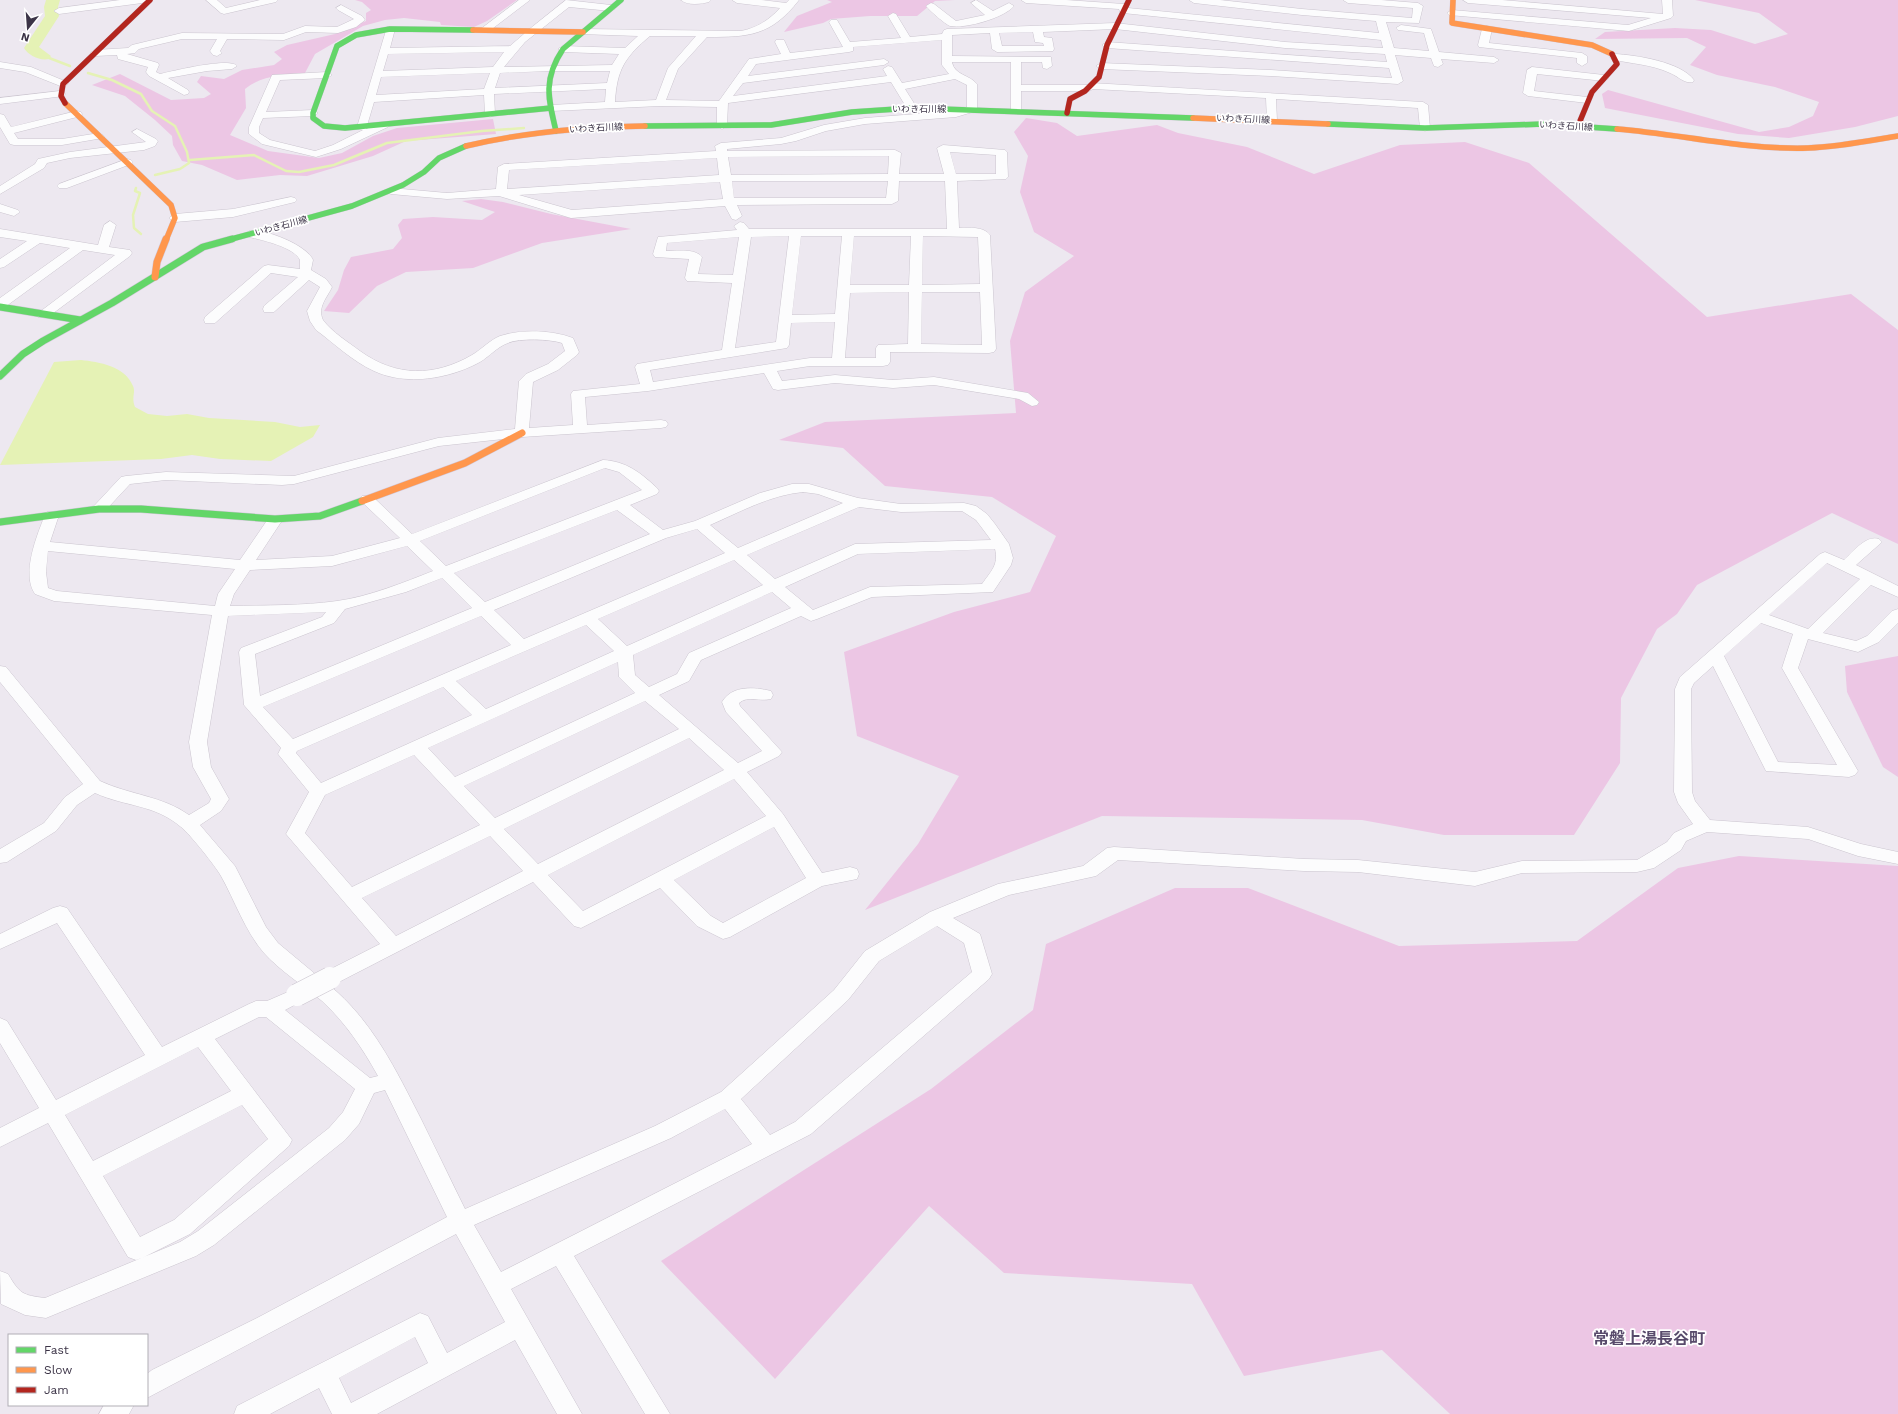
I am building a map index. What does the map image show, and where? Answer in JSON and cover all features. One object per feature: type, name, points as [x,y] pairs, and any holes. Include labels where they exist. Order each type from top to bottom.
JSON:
[{"type":"street","points":[[59,11],[142,0]]},
{"type":"street","points":[[0,101],[61,89],[95,53],[150,0]]},
{"type":"street","points":[[211,0],[224,11],[273,0]]},
{"type":"street","points":[[485,30],[525,0]]},
{"type":"street","points":[[556,131],[547,88],[549,68],[563,49],[621,0]]},
{"type":"street","points":[[686,0],[706,0]]},
{"type":"street","points":[[737,0],[791,3]]},
{"type":"street","points":[[1026,0],[1125,6],[1294,29],[1383,27],[1416,21],[1418,6],[1348,0]]},
{"type":"street","points":[[1194,0],[1302,12],[1383,27],[1428,31],[1437,60]]},
{"type":"street","points":[[1271,73],[1308,0]]},
{"type":"street","points":[[1453,0],[1452,23],[1592,46],[1604,50],[1615,57],[1632,58],[1678,72],[1689,80]]},
{"type":"street","points":[[1468,0],[1668,16]]},
{"type":"street","points":[[1604,0],[1607,26]]},
{"type":"street","points":[[1667,0],[1668,16]]},
{"type":"street","points":[[490,114],[490,92],[497,70],[514,49],[533,31],[570,2],[611,8]]},
{"type":"street","points":[[791,3],[766,27],[741,34],[390,29],[365,32],[342,42],[337,46],[313,113],[313,118],[324,126],[345,128],[362,127],[550,108],[660,103],[724,102],[956,76]]},
{"type":"street","points":[[976,3],[992,16]]},
{"type":"street","points":[[948,31],[1038,28],[1051,20],[1067,3]]},
{"type":"street","points":[[728,353],[746,233],[736,219],[729,202],[721,146],[781,141],[792,139],[824,128],[865,121],[956,114],[972,109],[972,84],[956,76],[947,65],[948,31],[931,6]]},
{"type":"street","points":[[847,45],[907,40],[948,31],[992,16],[1009,6]]},
{"type":"street","points":[[1066,113],[1070,99],[1090,87],[1099,76],[1107,45],[1125,6]]},
{"type":"street","points":[[95,53],[131,51],[136,47],[182,36],[284,37],[305,29],[338,30],[353,25],[360,20],[341,8]]},
{"type":"street","points":[[1452,13],[1629,28],[1668,16]]},
{"type":"street","points":[[893,16],[907,40]]},
{"type":"street","points":[[1051,20],[1285,45],[1389,50],[1437,60],[1475,63],[1494,60]]},
{"type":"street","points":[[722,126],[724,102],[753,61],[849,49],[834,22]]},
{"type":"street","points":[[240,36],[251,24]]},
{"type":"street","points":[[1101,66],[1271,73],[1398,81],[1383,27]]},
{"type":"street","points":[[994,30],[997,49],[1049,49],[1048,40],[1039,40],[1038,28]]},
{"type":"street","points":[[362,127],[390,29]]},
{"type":"street","points":[[1487,29],[1483,45],[1545,55],[1582,56],[1582,63]]},
{"type":"street","points":[[610,105],[610,86],[614,68],[626,51],[647,33]]},
{"type":"street","points":[[660,103],[674,68],[705,34]]},
{"type":"street","points":[[217,53],[215,50],[223,37]]},
{"type":"street","points":[[1545,55],[1548,38]]},
{"type":"street","points":[[780,42],[787,57]]},
{"type":"street","points":[[873,43],[912,108]]},
{"type":"street","points":[[1107,45],[1393,65]]},
{"type":"street","points":[[384,51],[514,49]]},
{"type":"street","points":[[563,49],[626,51]]},
{"type":"street","points":[[122,51],[122,57],[128,60],[154,65],[152,72],[184,92]]},
{"type":"street","points":[[1584,126],[1580,121],[1587,100],[1594,88],[1617,64],[1615,57]]},
{"type":"street","points":[[946,59],[1046,59],[1047,66]]},
{"type":"street","points":[[1016,59],[1016,111]]},
{"type":"street","points":[[739,80],[884,62]]},
{"type":"street","points":[[0,65],[28,69],[61,89]]},
{"type":"street","points":[[158,77],[207,68],[232,66]]},
{"type":"street","points":[[378,74],[549,68],[614,68]]},
{"type":"street","points":[[1587,100],[1528,93],[1532,70],[1604,78]]},
{"type":"street","points":[[1568,88],[1570,74]]},
{"type":"street","points":[[327,75],[276,77],[254,127],[254,134],[266,142],[316,154],[337,148],[351,139],[384,125]]},
{"type":"street","points":[[370,99],[547,88],[610,86]]},
{"type":"street","points":[[1016,88],[1090,87],[1271,95],[1423,105],[1425,128]]},
{"type":"street","points":[[61,89],[61,99],[171,205],[175,218],[157,262],[155,277]]},
{"type":"street","points":[[1271,95],[1272,120]]},
{"type":"street","name":"いわき石川線","points":[[0,376],[23,354],[155,277],[203,247],[352,206],[391,191],[414,179],[439,158],[456,149],[481,142],[556,131],[636,126],[771,125],[852,112],[912,108],[1272,120],[1425,128],[1463,128],[1544,124],[1658,132],[1764,146],[1796,148],[1822,147],[1898,136]]},
{"type":"street","points":[[259,115],[313,113]]},
{"type":"street","points":[[7,131],[77,114]]},
{"type":"street","points":[[0,117],[14,142],[62,142],[99,136]]},
{"type":"street","points":[[0,191],[40,166],[42,161],[70,155],[144,147],[151,144],[152,141],[149,138],[137,132]]},
{"type":"street","points":[[501,193],[504,167],[726,178],[893,177],[952,177],[1002,177],[1001,152],[943,148],[952,177],[953,232]]},
{"type":"street","points":[[391,191],[447,196],[501,193],[722,154],[895,153],[892,201],[729,202],[571,214],[501,193]]},
{"type":"street","points":[[63,186],[126,162]]},
{"type":"street","points":[[175,218],[233,213],[291,200]]},
{"type":"street","points":[[0,208],[14,212]]},
{"type":"street","points":[[103,248],[110,225]]},
{"type":"street","points":[[914,348],[916,232]]},
{"type":"street","points":[[580,429],[578,394],[648,387],[810,362],[883,362],[883,348],[989,349],[984,235],[978,232],[746,233],[662,240],[659,254],[691,254],[696,257],[691,278],[739,278]]},
{"type":"street","points":[[0,233],[103,248],[126,253],[43,314]]},
{"type":"street","points":[[648,387],[642,367],[782,344],[795,233]]},
{"type":"street","points":[[838,362],[848,233]]},
{"type":"street","points":[[252,234],[295,248],[305,256],[308,265],[306,273],[268,309]]},
{"type":"street","points":[[0,264],[38,239]]},
{"type":"street","points":[[0,316],[4,306],[82,245]]},
{"type":"street","points":[[210,320],[268,269],[306,273],[325,284],[326,287],[314,307],[313,314],[315,320],[321,327],[371,364],[386,371],[412,375],[450,369],[476,359],[497,343],[512,338],[559,337],[568,341],[572,352],[559,364],[530,377],[526,381],[522,433]]},
{"type":"street","points":[[843,289],[986,288]]},
{"type":"street","points":[[4,306],[80,320]]},
{"type":"street","points":[[785,319],[841,318]]},
{"type":"street","points":[[769,369],[778,386],[835,379],[893,384],[934,381],[1023,396],[1032,402]]},
{"type":"street","points":[[99,509],[126,480],[166,476],[288,481],[438,442],[522,433],[661,424]]},
{"type":"street","points":[[0,522],[99,509],[141,509],[275,519],[320,516],[465,463],[522,433]]},
{"type":"street","points":[[41,546],[244,565],[332,561],[371,552],[410,540],[603,464],[613,463],[622,467],[652,491],[400,590],[339,606],[280,610],[221,612],[54,596],[41,591],[39,583],[41,546],[52,515]]},
{"type":"street","points":[[252,705],[661,535],[700,524],[774,493],[792,488],[805,488],[856,502],[901,508],[964,507],[974,510],[991,527],[1006,558],[987,589],[870,592],[811,616],[700,524]]},
{"type":"street","points":[[367,499],[522,646]]},
{"type":"street","points":[[318,791],[287,754],[290,747],[856,502]]},
{"type":"street","points":[[620,504],[661,535]]},
{"type":"street","points":[[189,824],[215,808],[220,799],[202,767],[198,742],[221,612],[226,594],[275,519]]},
{"type":"street","points":[[1846,566],[1874,542]]},
{"type":"street","points":[[393,946],[295,834],[318,791],[855,550],[1000,544]]},
{"type":"street","points":[[1705,826],[1687,803],[1683,792],[1683,689],[1686,681],[1825,557],[1898,592]]},
{"type":"street","points":[[1716,655],[1772,766],[1849,771],[1790,668],[1806,633],[1869,579]]},
{"type":"street","points":[[290,747],[252,705],[247,652],[328,620],[339,606]]},
{"type":"street","points":[[452,785],[683,677],[695,657],[802,609]]},
{"type":"street","points":[[1758,617],[1806,633],[1858,647],[1873,639],[1898,614]]},
{"type":"street","points":[[588,618],[625,653],[628,676],[736,771],[760,796],[817,880]]},
{"type":"street","points":[[0,671],[94,785],[111,793],[158,805],[173,812],[189,824],[228,871],[258,930],[271,948],[330,997],[347,1014],[372,1047],[391,1080],[460,1221],[570,1414]]},
{"type":"street","points":[[445,680],[484,716]]},
{"type":"street","points":[[0,1138],[256,1009],[270,1009],[774,752],[732,708],[730,702],[733,697],[740,693],[765,695]]},
{"type":"street","points":[[350,896],[690,731]]},
{"type":"street","points":[[416,746],[581,921],[776,818]]},
{"type":"street","points":[[0,857],[50,827],[72,801],[94,785]]},
{"type":"street","points":[[148,1386],[160,1378],[265,1325],[460,1221],[663,1132],[728,1098],[842,995],[872,956],[937,917],[1005,890],[1089,871],[1114,853],[1304,865],[1358,866],[1475,879],[1522,868],[1637,866],[1647,863],[1674,846],[1680,837],[1705,826],[1808,833],[1858,850],[1898,858]]},
{"type":"street","points":[[662,878],[704,921],[723,932],[817,880],[850,874]]},
{"type":"street","points":[[0,942],[60,914],[158,1058]]},
{"type":"street","points":[[497,1285],[803,1128],[982,974],[973,939],[937,917]]},
{"type":"street","points":[[270,1009],[367,1087]]},
{"type":"street","points":[[0,1026],[136,1250],[182,1227],[281,1140],[244,1094],[201,1036]]},
{"type":"street","points":[[0,1281],[9,1297],[25,1305],[46,1308],[188,1249],[206,1238],[337,1134],[351,1118],[367,1087],[391,1080]]},
{"type":"street","points":[[89,1173],[244,1094]]},
{"type":"street","points":[[728,1098],[767,1147]]},
{"type":"street","points":[[560,1253],[658,1414]]},
{"type":"street","points":[[246,1414],[420,1323],[442,1367]]},
{"type":"street","points":[[354,1414],[520,1326]]},
{"type":"street","points":[[324,1373],[344,1414]]},
{"type":"street","points":[[111,1414],[121,1406]]},
{"type":"shaded area","points":[[355,0],[517,0],[487,21],[474,27],[441,25],[440,22],[404,18],[385,20],[363,26],[315,54],[305,73],[266,78],[245,89],[246,108],[230,135],[268,151],[319,158],[342,153],[373,136],[397,128],[493,119],[496,134],[406,141],[373,156],[307,176],[280,175],[237,180],[202,165],[182,161],[173,145],[172,136],[155,120],[125,96],[92,85],[120,74],[171,100],[204,98],[211,94],[197,82],[201,76],[224,79],[242,70],[274,65],[282,59],[274,52],[287,45],[335,34],[366,21],[366,13],[371,10],[362,2]]},
{"type":"shaded area","points":[[827,0],[955,0],[935,1],[917,16],[870,16],[831,19],[823,23],[784,32],[797,16],[832,2]]},
{"type":"shaded area","points":[[1695,0],[1898,0],[1898,116],[1855,127],[1789,138],[1738,134],[1605,108],[1602,94],[1608,90],[1759,132],[1789,127],[1813,116],[1819,102],[1775,87],[1717,75],[1690,65],[1706,47],[1687,38],[1595,39],[1605,32],[1675,28],[1711,30],[1755,44],[1788,34],[1759,13]]},
{"type":"shaded area","points":[[1026,118],[1057,123],[1077,136],[1157,125],[1178,133],[1247,147],[1314,174],[1400,145],[1465,142],[1529,163],[1707,317],[1851,294],[1898,330],[1898,544],[1832,513],[1697,585],[1677,614],[1657,629],[1621,698],[1620,763],[1574,835],[1444,835],[1362,820],[1102,816],[865,910],[918,844],[959,776],[857,736],[844,652],[954,612],[1030,592],[1056,536],[992,497],[885,486],[843,448],[779,440],[825,422],[1016,413],[1010,341],[1025,292],[1074,256],[1034,232],[1020,192],[1028,156],[1014,132]]},
{"type":"shaded area","points":[[481,199],[503,202],[551,214],[631,229],[542,243],[473,268],[406,272],[377,286],[349,313],[324,311],[338,290],[344,270],[351,257],[393,249],[402,238],[398,225],[403,219],[433,217],[482,220],[495,212],[462,201]]},
{"type":"shaded area","points":[[81,360],[111,366],[124,374],[133,386],[133,400],[135,407],[148,414],[167,416],[187,414],[209,418],[275,422],[300,427],[320,425],[313,437],[271,461],[220,459],[192,455],[161,459],[0,465],[54,362]]},
{"type":"shaded area","points":[[1898,656],[1898,777],[1883,767],[1847,692],[1845,666]]},
{"type":"shaded area","points":[[1739,856],[1898,866],[1898,1414],[1450,1414],[1382,1350],[1244,1376],[1192,1284],[1004,1273],[929,1206],[775,1379],[661,1261],[931,1089],[1033,1010],[1046,944],[1175,888],[1248,888],[1399,946],[1577,941],[1678,868]]},
{"type":"waterway","points":[[44,56],[31,48],[52,16],[51,7],[53,0]]},
{"type":"waterway","points":[[44,56],[70,66]]},
{"type":"waterway","points":[[88,73],[112,80],[141,94],[152,111],[175,126],[187,152],[189,163],[180,169],[155,175]]},
{"type":"waterway","points":[[190,160],[254,155],[286,171],[299,172],[334,165],[387,143],[482,131],[524,128]]},
{"type":"waterway","points":[[136,188],[135,191],[140,193],[133,215],[134,228],[141,234]]},
{"type":"traffic: fast","points":[[556,131],[548,89],[549,79],[556,60],[563,49],[621,0]]},
{"type":"traffic: fast","points":[[473,30],[390,29],[356,35],[337,46],[313,113],[313,118],[324,126],[345,128],[551,108]]},
{"type":"traffic: fast","points":[[645,126],[771,125],[852,112],[912,108],[1193,118]]},
{"type":"traffic: fast","points":[[1328,124],[1425,128],[1543,124],[1617,129]]},
{"type":"traffic: fast","points":[[0,376],[23,354],[43,341],[112,303],[203,247],[352,206],[403,185],[424,172],[439,158],[456,149],[466,146]]},
{"type":"traffic: fast","points":[[0,307],[80,320]]},
{"type":"traffic: fast","points":[[0,522],[99,509],[141,509],[275,519],[320,516],[362,501]]},
{"type":"traffic: slow","points":[[1453,0],[1452,23],[1592,45],[1612,54]]},
{"type":"traffic: slow","points":[[473,30],[583,32]]},
{"type":"traffic: slow","points":[[65,103],[171,205],[175,218],[157,262],[155,277]]},
{"type":"traffic: slow","points":[[1193,118],[1328,124]]},
{"type":"traffic: slow","points":[[466,146],[508,137],[554,131],[601,127],[645,126]]},
{"type":"traffic: slow","points":[[1617,129],[1728,143],[1795,148],[1834,146],[1898,136]]},
{"type":"traffic: slow","points":[[362,501],[465,463],[522,433]]},
{"type":"traffic: jam","points":[[65,103],[61,96],[63,84],[150,0]]},
{"type":"traffic: jam","points":[[1067,113],[1070,99],[1085,91],[1099,77],[1107,45],[1129,0]]},
{"type":"traffic: jam","points":[[1584,126],[1580,121],[1592,92],[1617,64],[1612,54]]},
{"type":"district","name":"常磐上湯長谷町","points":[[1649,1338]]}]
